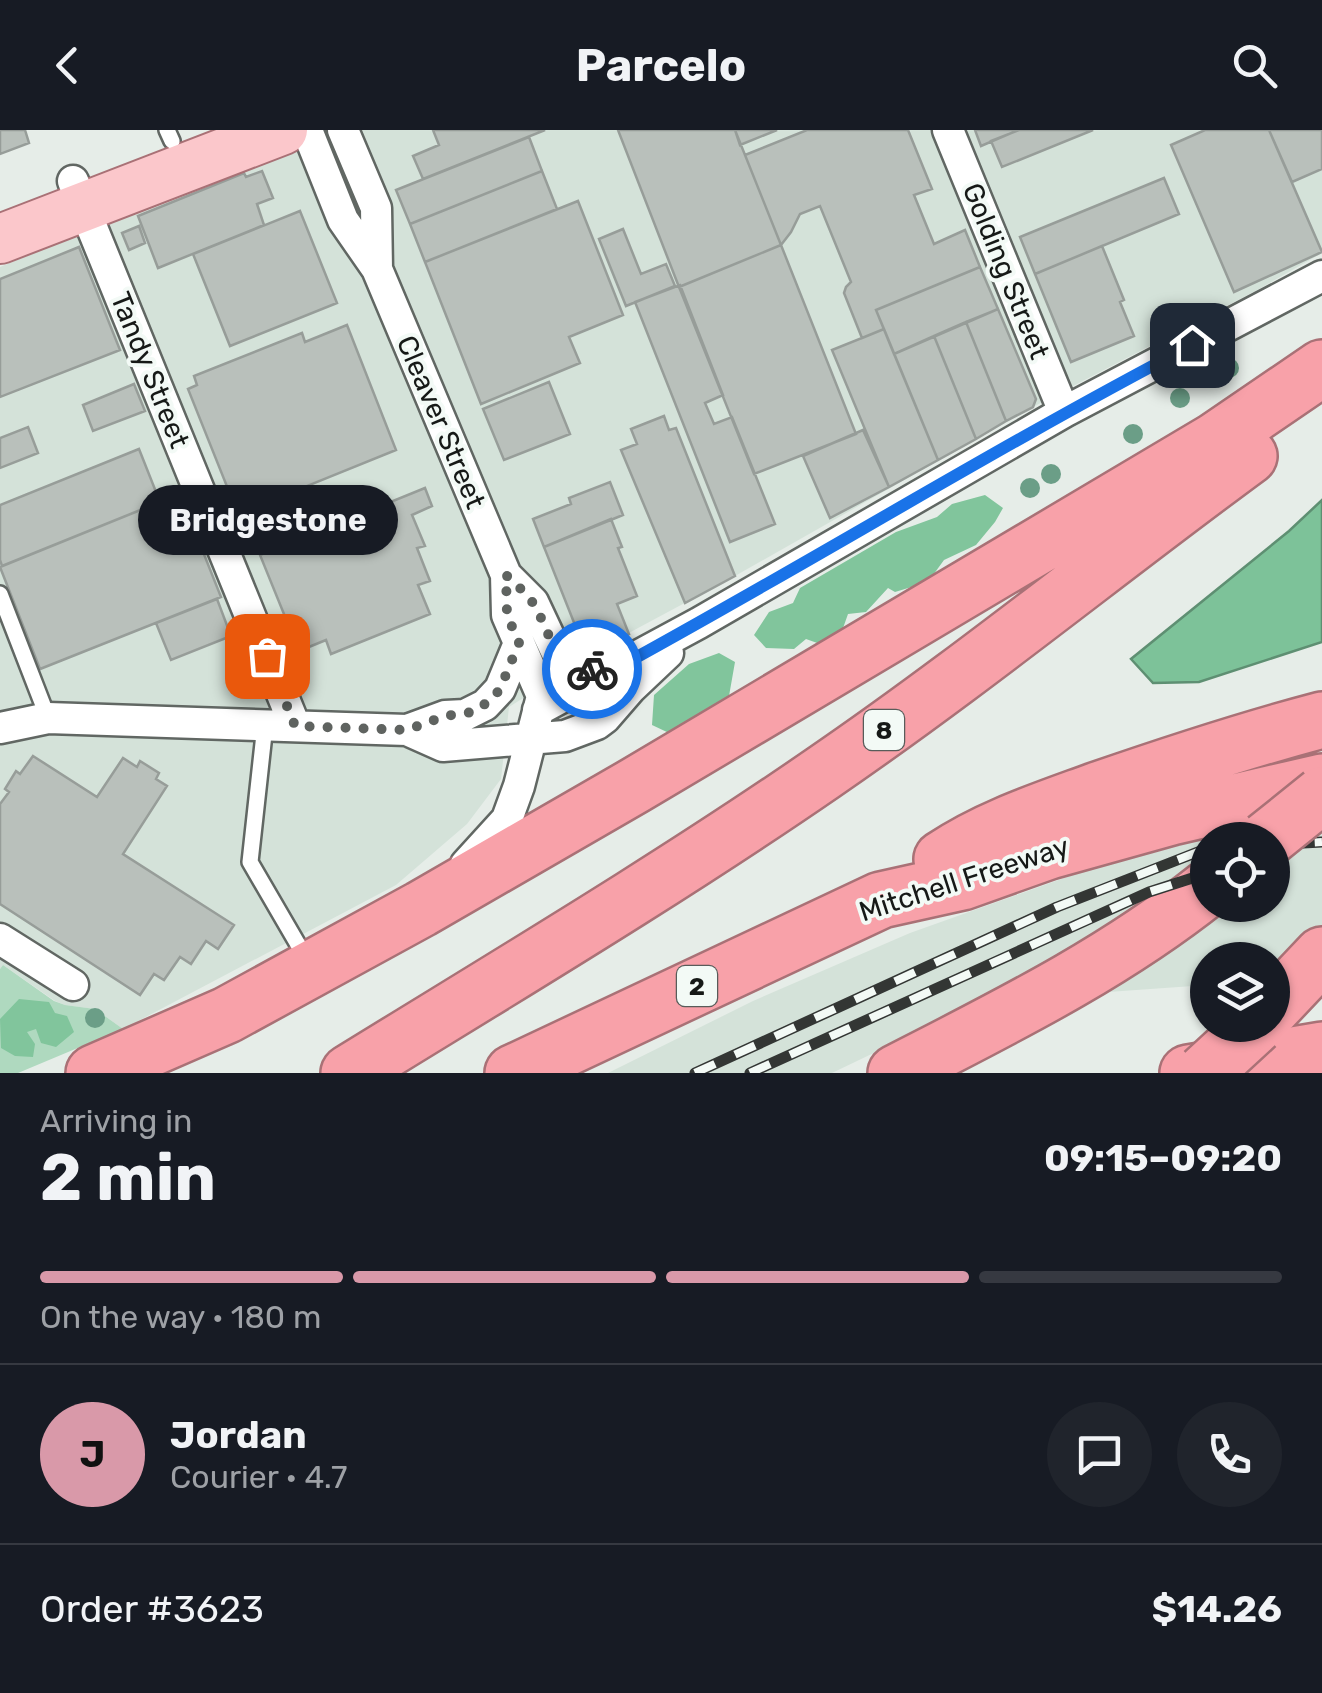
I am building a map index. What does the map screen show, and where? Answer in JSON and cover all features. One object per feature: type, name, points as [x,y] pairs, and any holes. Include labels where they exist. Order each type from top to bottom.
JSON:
[{"type":"highway","points":[[94,1073],[227,1014],[421,909],[1215,441],[1322,368]]},
{"type":"highway","name":"8","points":[[349,1073],[690,863],[825,772],[958,678],[1322,402]]},
{"type":"highway","points":[[881,900],[968,841],[1048,808],[1148,772],[1322,720]]},
{"type":"highway","name":"Mitchell Freeway","points":[[513,1073],[881,900],[962,882],[1049,851],[1171,818],[1322,782]]},
{"type":"highway","points":[[1288,822],[1322,795]]},
{"type":"highway","points":[[896,1073],[1043,997],[1190,902]]},
{"type":"highway","points":[[1290,989],[1322,955]]},
{"type":"highway","points":[[1204,1073],[1238,1042]]},
{"type":"highway","points":[[1188,1073],[1322,1050]]},
{"type":"main road","points":[[0,212],[78,193],[284,130]]},
{"type":"main road","points":[[0,239],[180,134]]},
{"type":"street","name":"Cleaver Street","points":[[307,130],[343,220],[377,270],[506,575],[507,615],[542,696],[519,786],[506,819],[421,909]]},
{"type":"street","name":"Cleaver Street","points":[[342,130],[376,208],[377,270]]},
{"type":"street","name":"Golding Street","points":[[948,130],[1064,412]]},
{"type":"street","name":"Tandy Street","points":[[78,193],[280,726]]},
{"type":"street","points":[[407,730],[443,746],[534,725],[606,674],[1064,412],[1322,276]]},
{"type":"street","name":"Cleaver Street","points":[[506,575],[533,602],[556,651],[572,663],[606,674]]},
{"type":"street","points":[[534,725],[564,736],[596,724],[699,624]]},
{"type":"street","points":[[0,728],[48,718],[407,730],[445,716],[465,715],[486,704],[500,689],[519,643]]},
{"type":"street","points":[[0,939],[74,985]]},
{"type":"lane","points":[[0,594],[48,718]]},
{"type":"lane","points":[[280,726],[250,862],[312,968]]},
{"type":"shaded area","points":[[338,130],[1322,130],[1322,253],[1033,407],[612,642],[509,707],[501,779],[467,824],[396,885],[123,1029],[95,1009],[55,1001],[3,965],[0,969],[0,267]]},
{"type":"shaded area","points":[[985,495],[1003,508],[995,522],[976,545],[944,560],[928,582],[895,592],[888,588],[866,612],[848,614],[842,631],[820,644],[806,639],[794,649],[766,648],[754,635],[769,612],[793,603],[800,588],[896,532],[937,517],[952,504]]},
{"type":"shaded area","points":[[1322,500],[1322,642],[1199,682],[1153,683],[1131,659]]},
{"type":"shaded area","points":[[719,653],[735,662],[729,696],[702,717],[669,733],[652,725],[654,695],[689,664]]},
{"type":"shaded area","points":[[1322,809],[1322,974],[1290,977],[1290,942],[1190,942],[1190,986],[982,1001],[832,1073],[608,1073],[753,1001],[910,933],[1190,838],[1190,922],[1290,922],[1290,822],[1245,822]]},
{"type":"shaded area","points":[[3,965],[54,1001],[95,1009],[123,1029],[18,1073],[0,1073]]},
{"type":"shaded area","points":[[19,999],[49,1002],[55,1013],[67,1016],[74,1032],[56,1047],[41,1043],[36,1029],[27,1032],[35,1044],[33,1057],[15,1056],[1,1048],[0,1019]]},
{"type":"building","points":[[0,130],[25,130],[29,143],[0,154]]},
{"type":"building","points":[[433,130],[545,130],[423,179],[413,156],[439,145]]},
{"type":"building","points":[[618,130],[735,130],[781,245],[679,287]]},
{"type":"building","points":[[735,130],[777,130],[740,145]]},
{"type":"building","points":[[807,130],[908,130],[932,189],[914,195],[934,244],[965,230],[980,267],[876,310],[884,329],[862,338],[844,293],[851,282],[820,206],[800,214],[781,245],[745,155]]},
{"type":"building","points":[[975,130],[1015,130],[1016,131],[981,146]]},
{"type":"building","points":[[1019,130],[1093,130],[1002,167],[991,141]]},
{"type":"building","points":[[1205,130],[1269,130],[1322,252],[1234,292],[1171,145]]},
{"type":"building","points":[[1269,130],[1322,130],[1322,169],[1292,182]]},
{"type":"building","points":[[529,137],[542,171],[410,224],[396,190]]},
{"type":"building","points":[[262,171],[273,198],[257,204],[264,225],[158,268],[138,216],[244,173],[246,177]]},
{"type":"building","points":[[542,171],[557,209],[425,262],[410,224]]},
{"type":"building","points":[[1164,178],[1179,214],[1035,274],[1020,237]]},
{"type":"building","points":[[578,201],[623,315],[569,337],[580,363],[481,404],[425,262]]},
{"type":"building","points":[[300,211],[337,303],[230,346],[193,254]]},
{"type":"building","points":[[139,226],[145,243],[129,250],[122,233]]},
{"type":"building","points":[[623,229],[641,274],[666,264],[675,286],[626,306],[599,239]]},
{"type":"building","points":[[781,245],[856,434],[754,474],[679,287]]},
{"type":"building","points":[[1102,246],[1134,336],[1071,362],[1035,274]]},
{"type":"building","points":[[79,247],[120,350],[0,397],[0,279]]},
{"type":"building","points":[[980,267],[998,309],[894,354],[876,310]]},
{"type":"building","points":[[680,285],[723,395],[705,403],[714,424],[732,417],[775,524],[730,542],[635,302]]},
{"type":"building","points":[[998,309],[1036,399],[1033,407],[1006,421],[966,322]]},
{"type":"building","points":[[966,322],[1006,421],[976,439],[934,336]]},
{"type":"building","points":[[347,325],[396,450],[238,514],[188,389],[197,385],[194,376],[302,333],[305,342]]},
{"type":"building","points":[[884,329],[938,460],[889,487],[832,350]]},
{"type":"building","points":[[934,336],[976,439],[938,460],[894,354]]},
{"type":"building","points":[[549,382],[570,434],[504,460],[483,409]]},
{"type":"building","points":[[134,384],[145,411],[93,431],[83,405]]},
{"type":"building","points":[[664,416],[669,430],[676,428],[735,576],[685,603],[621,450],[637,444],[631,429]]},
{"type":"building","points":[[28,427],[38,453],[0,468],[0,438]]},
{"type":"building","points":[[863,430],[889,487],[830,518],[803,456]]},
{"type":"building","points":[[139,449],[160,502],[2,566],[0,505]]},
{"type":"building","points":[[610,482],[623,515],[544,547],[533,519],[571,504],[569,498]]},
{"type":"building","points":[[425,488],[432,506],[412,515],[425,546],[417,548],[430,581],[418,585],[430,614],[331,654],[326,640],[299,651],[260,555]]},
{"type":"building","points":[[180,494],[221,597],[40,669],[0,567]]},
{"type":"building","points":[[611,519],[637,596],[617,604],[629,634],[612,642],[597,641],[582,634],[575,625],[544,547]]},
{"type":"building","points":[[217,599],[231,636],[171,660],[156,623]]},
{"type":"building","points":[[33,756],[97,797],[123,758],[137,767],[140,761],[159,773],[156,779],[167,786],[123,854],[234,925],[218,949],[206,941],[191,964],[180,957],[164,980],[154,974],[140,995],[0,904],[0,804],[16,771],[20,774]]},
{"type":"railway","points":[[1290,828],[1322,824]]},
{"type":"railway","points":[[1290,847],[1322,842]]},
{"type":"railway","points":[[695,1073],[1057,907],[1190,855]]},
{"type":"railway","points":[[750,1073],[1149,892],[1190,879]]},
{"type":"way so far","points":[[267,656],[295,726],[407,730],[445,716],[465,715],[491,700],[500,689],[519,643],[507,615],[506,575],[533,602],[556,651],[572,663],[592,669]]},
{"type":"place","name":"Bridgestone","points":[[267,656]]},
{"type":"route","points":[[592,669],[606,674],[699,624],[1064,412],[1192,345]]}]
